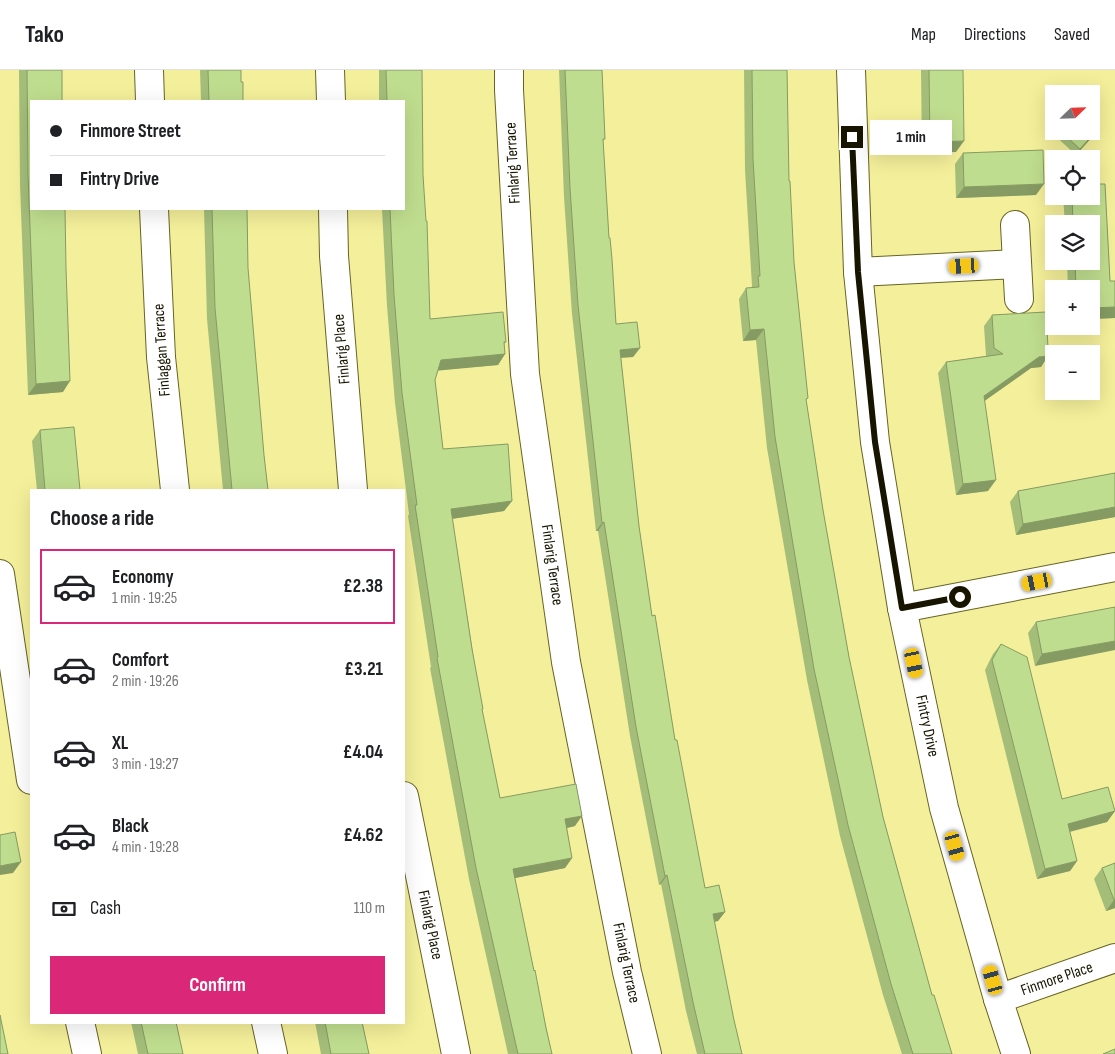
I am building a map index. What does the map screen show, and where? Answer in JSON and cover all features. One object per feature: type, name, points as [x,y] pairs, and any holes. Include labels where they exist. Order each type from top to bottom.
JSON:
[{"type":"street","points":[[149,70],[150,100]]},
{"type":"street","points":[[330,70],[330,100]]},
{"type":"street","name":"Finlarig Terrace","points":[[509,70],[508,90],[524,374],[566,662],[627,972],[647,1054]]},
{"type":"street","name":"Fintry Drive","points":[[851,70],[858,272],[875,442],[902,608],[944,808],[998,999],[1016,1054]]},
{"type":"street","name":"Finlaggan Terrace","points":[[154,210],[161,357],[176,489]]},
{"type":"street","name":"Finlarig Place","points":[[333,210],[334,256],[353,489]]},
{"type":"street","points":[[1015,225],[1019,298]]},
{"type":"street","points":[[858,272],[1017,264]]},
{"type":"street","points":[[902,608],[1115,567]]},
{"type":"street","points":[[0,574],[30,773]]},
{"type":"street","name":"Finlarig Place","points":[[405,801],[456,1054]]},
{"type":"street","name":"Finmore Place","points":[[998,999],[1115,958]]},
{"type":"street","points":[[80,1024],[87,1054]]},
{"type":"street","points":[[266,1024],[272,1054]]},
{"type":"building","points":[[27,70],[62,70],[62,100],[30,100],[30,210],[65,210],[70,381],[36,384],[28,174]]},
{"type":"building","points":[[208,70],[241,70],[243,100],[209,100]]},
{"type":"building","points":[[386,70],[422,70],[423,175],[427,221],[430,319],[503,312],[506,342],[504,342],[505,354],[441,360],[435,380],[443,449],[508,444],[512,501],[451,509],[482,709],[500,798],[576,784],[582,816],[565,819],[572,858],[513,869],[552,1054],[518,1054],[476,868],[437,658],[415,505],[417,505],[402,393],[394,295],[390,210],[405,210],[405,100],[387,100]]},
{"type":"building","points":[[565,70],[602,70],[605,139],[603,139],[616,324],[637,322],[640,348],[620,350],[639,526],[652,616],[655,615],[675,740],[677,740],[705,888],[719,885],[725,912],[713,914],[742,1054],[705,1054],[667,875],[665,876],[636,727],[604,522],[602,523],[578,305],[570,188]]},
{"type":"building","points":[[752,70],[787,70],[789,181],[794,262],[808,398],[806,399],[823,510],[849,657],[883,817],[932,995],[934,995],[952,1054],[913,1054],[891,984],[848,825],[814,669],[775,437],[764,329],[750,330],[746,288],[759,287],[758,276],[760,276],[753,159]]},
{"type":"building","points":[[929,70],[963,70],[964,141],[930,142]]},
{"type":"building","points":[[1070,140],[1088,140],[1080,149]]},
{"type":"building","points":[[1043,150],[1044,184],[964,187],[963,153]]},
{"type":"building","points":[[1100,184],[1105,184],[1110,281],[1115,281],[1115,307],[1100,308],[1100,280],[1076,280],[1075,270],[1100,270],[1100,215],[1073,215],[1072,205],[1100,205]]},
{"type":"building","points":[[212,210],[247,210],[248,268],[268,489],[232,489],[215,308]]},
{"type":"building","points":[[1045,312],[1045,335],[1047,335],[1048,345],[1045,345],[1045,356],[1039,357],[984,396],[996,480],[963,484],[946,362],[1003,354],[994,348],[992,315]]},
{"type":"building","points":[[74,427],[80,489],[45,489],[40,430]]},
{"type":"building","points":[[1115,473],[1115,507],[1023,524],[1018,491]]},
{"type":"building","points":[[1115,607],[1115,641],[1042,654],[1036,622]]},
{"type":"building","points":[[1001,644],[1027,657],[1062,799],[1108,787],[1115,811],[1068,824],[1077,861],[1045,869],[992,660]]},
{"type":"building","points":[[15,832],[21,862],[0,866],[0,835]]},
{"type":"building","points":[[1115,863],[1115,900],[1114,900],[1102,868]]},
{"type":"building","points":[[0,1015],[8,1054],[0,1054]]},
{"type":"building","points":[[141,1024],[176,1024],[183,1054],[148,1054]]},
{"type":"building","points":[[325,1024],[362,1024],[369,1054],[331,1054]]},
{"type":"building","points":[[1115,1049],[1115,1054],[1103,1054]]},
{"type":"route","points":[[852,137],[858,272],[875,442],[902,608],[960,597]]}]
